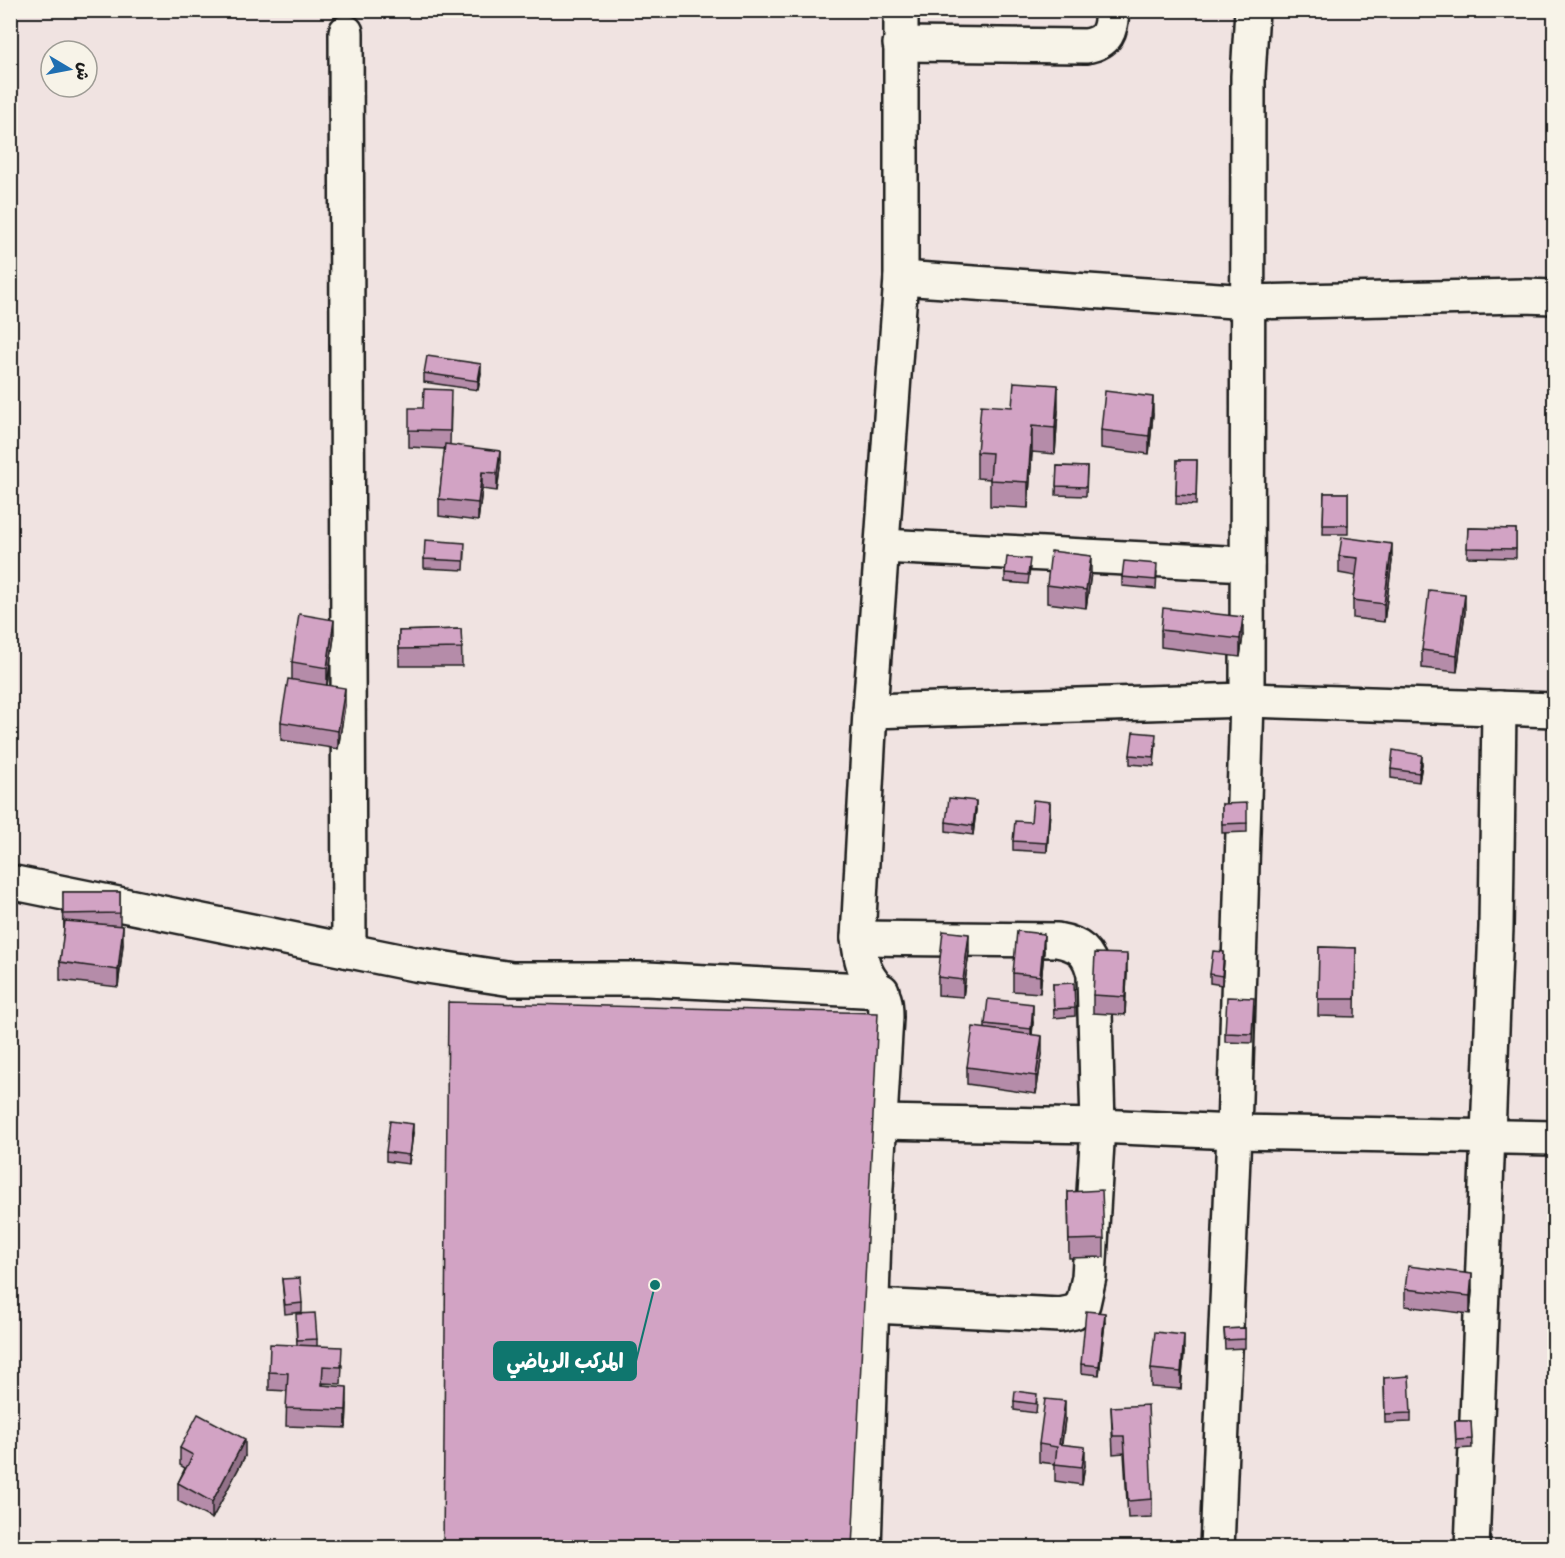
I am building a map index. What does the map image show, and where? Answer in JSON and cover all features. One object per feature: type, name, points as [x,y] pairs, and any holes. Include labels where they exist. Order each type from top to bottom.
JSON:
[{"type":"street","points":[[864,1548],[875,1205],[886,1001],[862,963],[858,938],[870,711],[901,278],[901,10]]},
{"type":"street","points":[[900,44],[1086,46],[1097,44],[1106,37],[1110,29],[1112,10]]},
{"type":"street","points":[[1217,1548],[1248,700],[1248,76],[1252,10]]},
{"type":"street","points":[[346,32],[349,951]]},
{"type":"street","points":[[901,278],[1248,303],[1554,297]]},
{"type":"street","points":[[882,546],[1247,564]]},
{"type":"street","points":[[870,711],[1248,700],[1554,710]]},
{"type":"street","points":[[1472,1548],[1496,927],[1499,708]]},
{"type":"street","points":[[10,882],[414,964],[512,979],[647,979],[882,992]]},
{"type":"street","points":[[858,938],[1057,940],[1074,943],[1082,950],[1092,962],[1094,975],[1098,1126],[1089,1277],[1083,1305],[1074,1312],[1060,1315],[873,1306]]},
{"type":"street","points":[[879,1122],[1554,1138]]},
{"type":"building","points":[[427,356],[481,364],[478,381],[424,373]]},
{"type":"building","points":[[1014,382],[1058,385],[1055,428],[1032,426],[1028,482],[990,480],[992,453],[977,452],[981,405],[1012,407]]},
{"type":"building","points":[[424,389],[451,390],[450,431],[409,430],[409,408],[423,408]]},
{"type":"building","points":[[1105,391],[1153,397],[1149,436],[1101,430]]},
{"type":"building","points":[[445,444],[500,451],[497,473],[482,472],[478,503],[439,499]]},
{"type":"building","points":[[1177,460],[1197,460],[1196,496],[1176,495]]},
{"type":"building","points":[[1057,466],[1087,467],[1086,487],[1056,486]]},
{"type":"building","points":[[1324,493],[1348,493],[1348,525],[1323,525]]},
{"type":"building","points":[[1468,528],[1516,529],[1516,549],[1467,548]]},
{"type":"building","points":[[1342,537],[1392,544],[1384,604],[1353,600],[1358,558],[1339,556]]},
{"type":"building","points":[[425,540],[465,543],[464,561],[424,559]]},
{"type":"building","points":[[1051,551],[1091,556],[1086,590],[1047,585]]},
{"type":"building","points":[[1007,557],[1030,559],[1028,575],[1005,573]]},
{"type":"building","points":[[1124,561],[1157,564],[1156,580],[1122,577]]},
{"type":"building","points":[[1429,590],[1465,594],[1457,655],[1422,650]]},
{"type":"building","points":[[1163,608],[1243,617],[1240,639],[1161,630]]},
{"type":"building","points":[[299,614],[334,620],[327,668],[292,662]]},
{"type":"building","points":[[461,629],[462,648],[399,649],[399,631]]},
{"type":"building","points":[[288,679],[345,688],[338,731],[281,722]]},
{"type":"building","points":[[1133,732],[1156,734],[1154,757],[1130,755]]},
{"type":"building","points":[[1393,750],[1422,755],[1419,773],[1391,769]]},
{"type":"building","points":[[949,798],[976,801],[973,826],[946,822]]},
{"type":"building","points":[[1033,800],[1050,802],[1047,843],[1013,841],[1015,821],[1031,822]]},
{"type":"building","points":[[1247,803],[1247,823],[1222,824],[1222,804]]},
{"type":"building","points":[[63,892],[120,892],[120,913],[63,914]]},
{"type":"building","points":[[65,921],[123,926],[118,970],[60,962]]},
{"type":"building","points":[[943,931],[969,934],[963,980],[938,977]]},
{"type":"building","points":[[1017,931],[1044,934],[1040,976],[1013,973]]},
{"type":"building","points":[[1319,947],[1356,948],[1355,999],[1318,999]]},
{"type":"building","points":[[1213,951],[1224,952],[1222,976],[1210,974]]},
{"type":"building","points":[[1095,953],[1127,954],[1125,997],[1093,995]]},
{"type":"building","points":[[1074,983],[1075,1008],[1054,1009],[1053,984]]},
{"type":"building","points":[[1227,997],[1254,998],[1252,1034],[1225,1033]]},
{"type":"building","points":[[988,999],[1033,1004],[1031,1029],[985,1024]]},
{"type":"building","points":[[448,1002],[878,1013],[852,1548],[443,1548]]},
{"type":"building","points":[[973,1027],[1042,1036],[1036,1076],[967,1067]]},
{"type":"building","points":[[390,1121],[413,1124],[409,1155],[386,1152]]},
{"type":"building","points":[[1102,1190],[1104,1239],[1069,1240],[1068,1192]]},
{"type":"building","points":[[1408,1266],[1472,1274],[1470,1296],[1405,1289]]},
{"type":"building","points":[[300,1278],[302,1303],[285,1305],[282,1279]]},
{"type":"building","points":[[1086,1311],[1105,1313],[1099,1366],[1081,1364]]},
{"type":"building","points":[[315,1313],[317,1339],[297,1340],[296,1314]]},
{"type":"building","points":[[1245,1328],[1245,1339],[1225,1340],[1224,1329]]},
{"type":"building","points":[[1155,1332],[1184,1335],[1181,1372],[1151,1369]]},
{"type":"building","points":[[270,1344],[342,1347],[341,1367],[323,1366],[322,1385],[347,1387],[346,1410],[286,1408],[288,1373],[269,1372]]},
{"type":"building","points":[[1409,1376],[1411,1413],[1385,1414],[1384,1378]]},
{"type":"building","points":[[1015,1391],[1037,1394],[1036,1404],[1014,1401]]},
{"type":"building","points":[[1045,1399],[1065,1401],[1059,1444],[1085,1447],[1082,1467],[1055,1464],[1057,1447],[1039,1444]]},
{"type":"building","points":[[1148,1405],[1152,1499],[1128,1501],[1124,1436],[1113,1436],[1111,1407]]},
{"type":"building","points":[[198,1414],[245,1439],[212,1502],[178,1483],[193,1455],[180,1448]]},
{"type":"building","points":[[1455,1421],[1471,1421],[1472,1439],[1456,1440]]},
{"type":"place","name":"المركب الرياضي","points":[[655,1285]]}]
